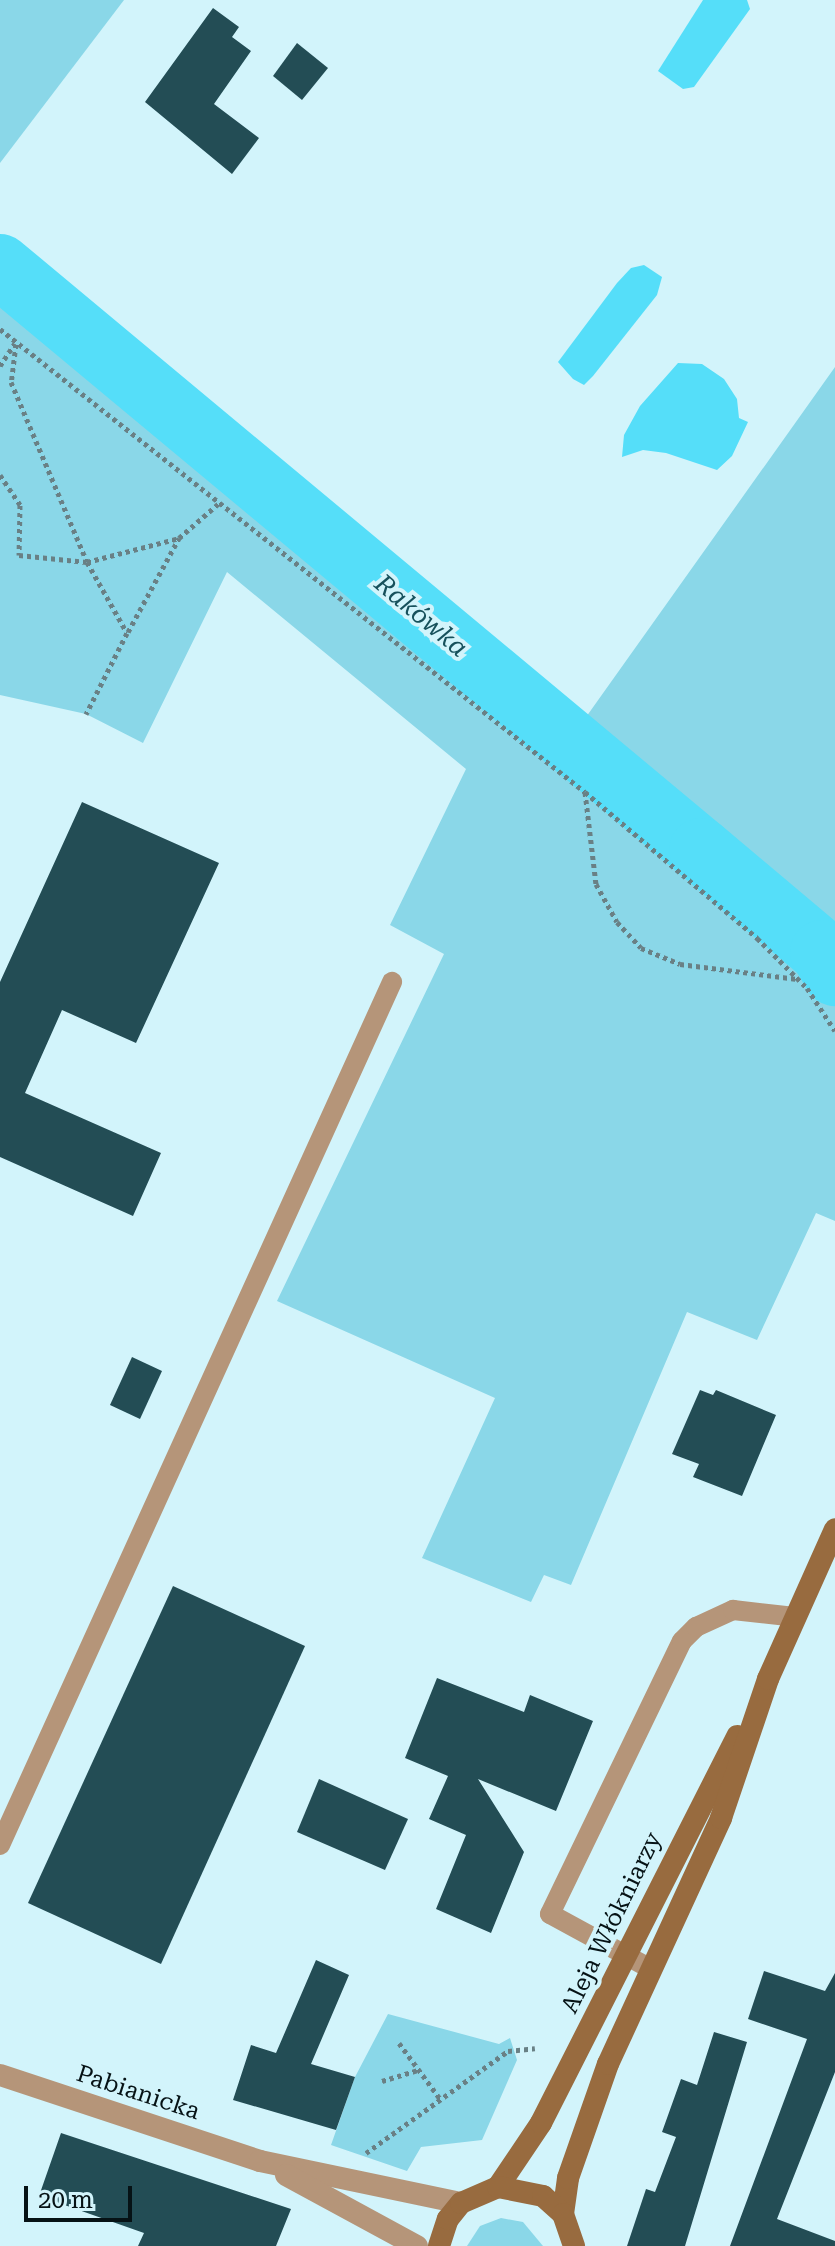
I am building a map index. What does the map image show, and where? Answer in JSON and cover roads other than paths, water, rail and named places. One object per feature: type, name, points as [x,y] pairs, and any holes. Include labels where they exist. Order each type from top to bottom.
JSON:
[{"type":"main road","name":"Aleja Włókniarzy","points":[[498,2187],[541,2123],[768,1679],[835,1529]]},
{"type":"main road","name":"Aleja Włókniarzy","points":[[563,2214],[584,2128],[651,1969],[721,1818],[768,1679]]},
{"type":"main road","points":[[439,2246],[448,2219],[461,2203],[498,2187],[543,2196],[563,2214],[578,2243]]},
{"type":"street","name":"Pabianicka","points":[[0,2075],[260,2161],[461,2203]]},
{"type":"street","name":"Pabianicka","points":[[260,2161],[417,2246]]},
{"type":"lane","points":[[0,1845],[392,982]]},
{"type":"lane","points":[[651,1969],[550,1914],[682,1641],[696,1627],[733,1610],[795,1617]]},
{"type":"waterway","name":"Rakówka","points":[[0,266],[822,952],[835,974]]}]
